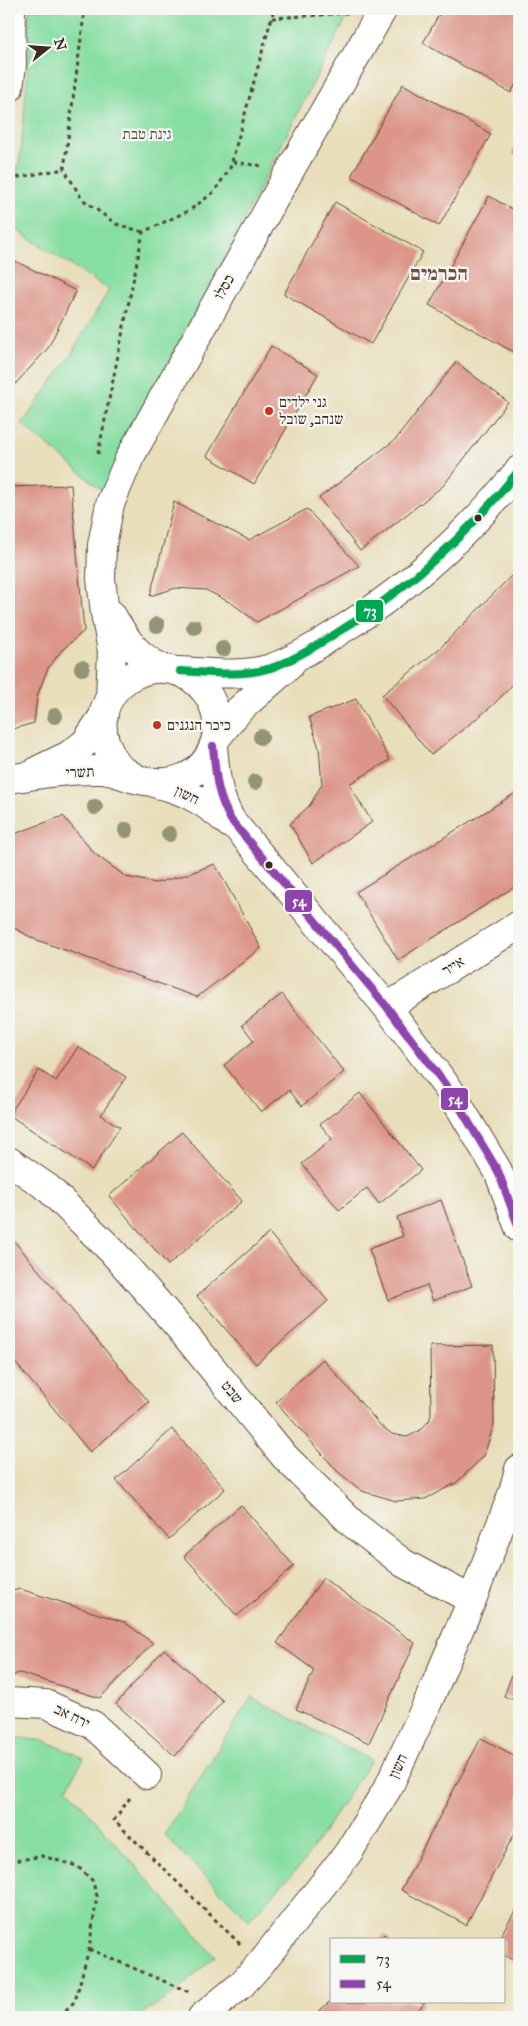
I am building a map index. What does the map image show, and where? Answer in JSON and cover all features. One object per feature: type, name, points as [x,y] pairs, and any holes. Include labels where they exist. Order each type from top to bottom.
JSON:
[{"type":"street","points":[[9,88],[12,65],[11,9]]},
{"type":"street","name":"כסלו","points":[[107,706],[112,650],[105,613],[102,545],[110,504],[130,457],[292,167],[383,10]]},
{"type":"street","points":[[170,670],[198,682],[211,698],[217,717],[215,741],[210,756],[196,771],[179,780],[159,784],[145,781],[119,767],[108,750],[102,731],[107,706],[116,688],[140,671],[170,670],[234,674],[270,668],[304,653],[348,626],[400,590],[457,541],[491,506],[519,470]]},
{"type":"street","name":"כסלו","points":[[102,579],[108,609],[133,648],[144,659],[170,670]]},
{"type":"street","points":[[215,741],[240,709],[304,653]]},
{"type":"street","name":"תשרי","points":[[14,778],[48,766],[85,743],[107,706]]},
{"type":"street","name":"חשון","points":[[215,741],[216,783],[221,802],[231,820],[387,1007],[450,1091],[498,1171],[519,1228]]},
{"type":"street","name":"תשרי","points":[[14,778],[106,770],[145,781]]},
{"type":"street","name":"חשון","points":[[145,781],[176,788],[198,799],[216,811],[243,834]]},
{"type":"street","name":"אייר","points":[[387,1007],[519,925]]},
{"type":"street","name":"שבט","points":[[9,1161],[48,1188],[112,1251],[183,1332],[285,1457],[353,1524],[403,1563],[472,1600]]},
{"type":"street","name":"חשון","points":[[210,2011],[241,1984],[260,1964],[348,1853],[389,1786],[472,1600],[513,1492],[519,1469]]},
{"type":"street","name":"ירח אב","points":[[9,1702],[46,1704],[93,1725],[147,1775]]},
{"type":"path","points":[[73,9],[84,15]]},
{"type":"path","points":[[88,9],[84,15],[64,169],[82,199],[116,224],[144,232],[190,210],[214,192],[230,168],[274,9]]},
{"type":"path","points":[[272,18],[383,10]]},
{"type":"path","points":[[9,179],[64,169]]},
{"type":"path","points":[[97,461],[144,232]]},
{"type":"path","points":[[147,1775],[114,1820],[260,1964]]},
{"type":"path","points":[[9,1862],[42,1856],[77,1866],[92,1880],[97,1896],[89,1949],[75,2000],[59,2017]]},
{"type":"path","points":[[89,1949],[210,2011]]},
{"type":"green space","name":"גינת טבת","points":[[29,9],[351,9],[104,492],[22,424],[67,361],[109,290],[9,225],[9,191],[20,161],[29,57]]},
{"type":"green space","points":[[251,1697],[371,1760],[305,1860],[249,1920],[164,1835]]},
{"type":"green space","points":[[9,1738],[45,1741],[84,1758],[67,1788],[215,1956],[174,1994],[136,2017],[9,2017]]},
{"type":"building","points":[[442,9],[519,9],[519,78],[511,93],[423,43]]},
{"type":"building","points":[[403,84],[491,134],[439,226],[351,176]]},
{"type":"building","points":[[519,139],[519,157],[512,153]]},
{"type":"building","points":[[489,196],[519,213],[519,355],[429,305]]},
{"type":"building","points":[[335,202],[423,252],[371,344],[284,294]]},
{"type":"building","points":[[15,261],[76,291],[48,348],[9,391],[9,274]]},
{"type":"building","points":[[271,346],[318,374],[254,484],[207,456]]},
{"type":"building","points":[[456,362],[508,402],[443,486],[360,551],[319,498],[396,439]]},
{"type":"building","points":[[71,485],[84,631],[62,650],[48,668],[37,696],[34,723],[9,730],[9,487]]},
{"type":"building","points":[[174,502],[249,540],[307,509],[359,566],[257,622],[233,604],[206,590],[176,588],[150,596]]},
{"type":"building","points":[[519,568],[519,678],[492,706],[431,755],[382,695],[440,648]]},
{"type":"building","points":[[356,699],[390,760],[349,784],[372,822],[313,863],[290,824],[310,805],[322,784],[319,748],[309,717]]},
{"type":"building","points":[[519,791],[519,884],[398,960],[356,892]]},
{"type":"building","points":[[63,816],[95,854],[126,877],[156,883],[215,864],[261,948],[197,997],[34,939],[9,925],[9,836]]},
{"type":"building","points":[[282,994],[344,1072],[302,1106],[289,1090],[261,1112],[224,1065],[254,1041],[242,1025]]},
{"type":"building","points":[[78,1047],[126,1077],[101,1115],[120,1127],[92,1170],[9,1115],[39,1070],[56,1081]]},
{"type":"building","points":[[360,1093],[421,1170],[379,1204],[367,1188],[339,1210],[302,1164],[332,1139],[320,1124]]},
{"type":"building","points":[[182,1132],[242,1201],[168,1265],[109,1196]]},
{"type":"building","points":[[441,1200],[472,1286],[433,1301],[427,1285],[388,1300],[369,1249],[403,1236],[397,1217]]},
{"type":"building","points":[[269,1233],[328,1301],[256,1364],[197,1296]]},
{"type":"building","points":[[9,1235],[149,1402],[90,1452],[9,1355]]},
{"type":"building","points":[[493,1345],[494,1424],[484,1456],[456,1483],[425,1499],[396,1501],[362,1491],[338,1472],[276,1402],[323,1359],[381,1426],[392,1434],[407,1437],[419,1431],[429,1421],[431,1414],[430,1346]]},
{"type":"building","points":[[172,1429],[225,1489],[169,1539],[116,1480]]},
{"type":"building","points":[[241,1505],[294,1566],[237,1616],[184,1556]]},
{"type":"building","points":[[323,1578],[415,1643],[369,1743],[296,1709],[314,1670],[277,1643]]},
{"type":"building","points":[[20,1589],[124,1622],[153,1643],[100,1698],[20,1673],[9,1676],[9,1592]]},
{"type":"building","points":[[164,1649],[223,1701],[175,1756],[116,1704]]},
{"type":"building","points":[[519,1656],[519,1702],[504,1696]]},
{"type":"building","points":[[481,1738],[519,1758],[519,1825],[466,1925],[401,1890]]},
{"type":"building","points":[[519,1904],[519,1964],[506,1956],[506,1938],[499,1938]]},
{"type":"building","points":[[384,1934],[389,1938],[381,1938]]},
{"type":"building","points":[[330,2002],[330,2004],[423,2004],[413,2017],[312,2017]]},
{"type":"transit line","name":"73","points":[[180,671],[226,674],[249,673],[280,665],[312,648],[361,617],[411,580],[457,539],[519,470]]},
{"type":"transit line","name":"54","points":[[213,746],[220,793],[231,820],[387,1007],[450,1091],[498,1171],[519,1228]]},
{"type":"place","name":"גני ילדים שנהב, שובל","points":[[269,411]]},
{"type":"place","name":"כיכר הנגנים","points":[[157,725]]},
{"type":"district","name":"הכרמים","points":[[439,273]]}]
